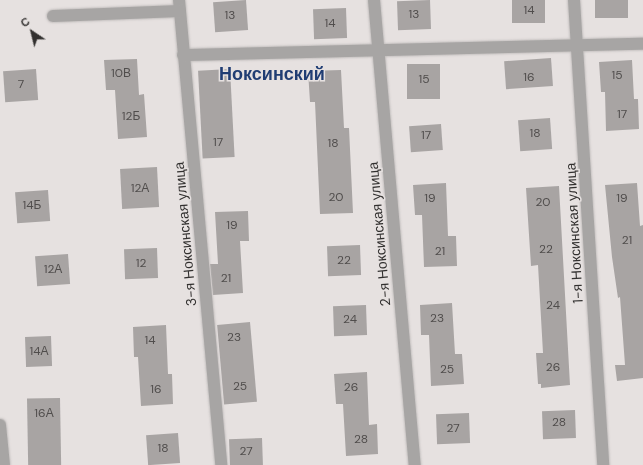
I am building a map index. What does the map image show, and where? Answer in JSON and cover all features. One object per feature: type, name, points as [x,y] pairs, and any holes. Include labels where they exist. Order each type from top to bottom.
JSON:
[{"type":"street","name":"2-я Ноксинская улица","points":[[374,0],[377,49],[415,465]]},
{"type":"street","name":"1-я Ноксинская улица","points":[[574,0],[603,465]]},
{"type":"street","points":[[53,16],[179,5]]},
{"type":"street","name":"3-я Ноксинская улица","points":[[179,5],[222,465]]},
{"type":"street","points":[[183,55],[377,49],[643,44]]},
{"type":"street","points":[[0,425],[4,465]]},
{"type":"building","points":[[246,0],[248,30],[215,32],[213,2]]},
{"type":"building","points":[[430,0],[431,29],[398,30],[397,1]]},
{"type":"building","points":[[512,0],[545,0],[545,23],[512,23]]},
{"type":"building","points":[[595,0],[628,0],[628,18],[595,18]]},
{"type":"building","points":[[346,8],[347,38],[314,39],[313,9]]},
{"type":"building","points":[[551,58],[553,86],[506,89],[504,61]]},
{"type":"building","points":[[137,59],[139,95],[144,94],[147,137],[118,139],[115,90],[106,90],[104,60]]},
{"type":"building","points":[[632,60],[634,99],[638,99],[639,129],[606,131],[605,92],[601,92],[599,62]]},
{"type":"building","points":[[407,64],[440,64],[440,99],[407,99]]},
{"type":"building","points":[[36,69],[38,100],[5,102],[3,71]]},
{"type":"building","points":[[230,69],[235,157],[203,159],[198,71]]},
{"type":"building","points":[[341,70],[344,128],[349,128],[353,213],[320,214],[315,102],[310,102],[308,71]]},
{"type":"building","points":[[550,118],[552,149],[520,151],[518,120]]},
{"type":"building","points":[[441,124],[443,150],[411,152],[409,126]]},
{"type":"building","points":[[157,167],[159,207],[122,209],[120,169]]},
{"type":"building","points":[[446,183],[448,236],[456,236],[457,266],[424,267],[422,215],[415,215],[413,185]]},
{"type":"building","points":[[637,183],[640,226],[643,225],[643,378],[617,381],[615,365],[625,365],[620,297],[618,298],[612,257],[605,185]]},
{"type":"building","points":[[559,186],[570,385],[541,388],[541,384],[538,384],[536,353],[543,353],[538,265],[531,266],[526,188]]},
{"type":"building","points":[[48,190],[50,221],[17,223],[15,192]]},
{"type":"building","points":[[248,211],[249,241],[240,241],[243,293],[213,295],[210,264],[218,264],[215,212]]},
{"type":"building","points":[[360,245],[361,275],[328,276],[327,246]]},
{"type":"building","points":[[157,248],[158,278],[125,279],[124,249]]},
{"type":"building","points":[[68,254],[70,284],[37,286],[35,256]]},
{"type":"building","points":[[452,303],[455,354],[462,354],[464,384],[431,386],[429,335],[421,335],[420,305]]},
{"type":"building","points":[[366,305],[367,335],[334,336],[333,306]]},
{"type":"building","points":[[250,322],[257,402],[224,405],[217,325]]},
{"type":"building","points":[[166,325],[168,374],[172,374],[173,404],[141,406],[138,357],[134,357],[133,327]]},
{"type":"building","points":[[51,336],[52,366],[26,367],[25,337]]},
{"type":"building","points":[[367,372],[369,425],[377,424],[378,454],[346,456],[343,404],[336,404],[334,374]]},
{"type":"building","points":[[60,398],[61,465],[28,465],[27,399]]},
{"type":"building","points":[[575,410],[576,438],[543,439],[542,411]]},
{"type":"building","points":[[469,413],[470,443],[437,444],[436,414]]},
{"type":"building","points":[[178,433],[180,463],[148,465],[146,435]]},
{"type":"building","points":[[262,438],[263,465],[230,465],[229,439]]},
{"type":"district","name":"Ноксинский","points":[[272,74]]}]
